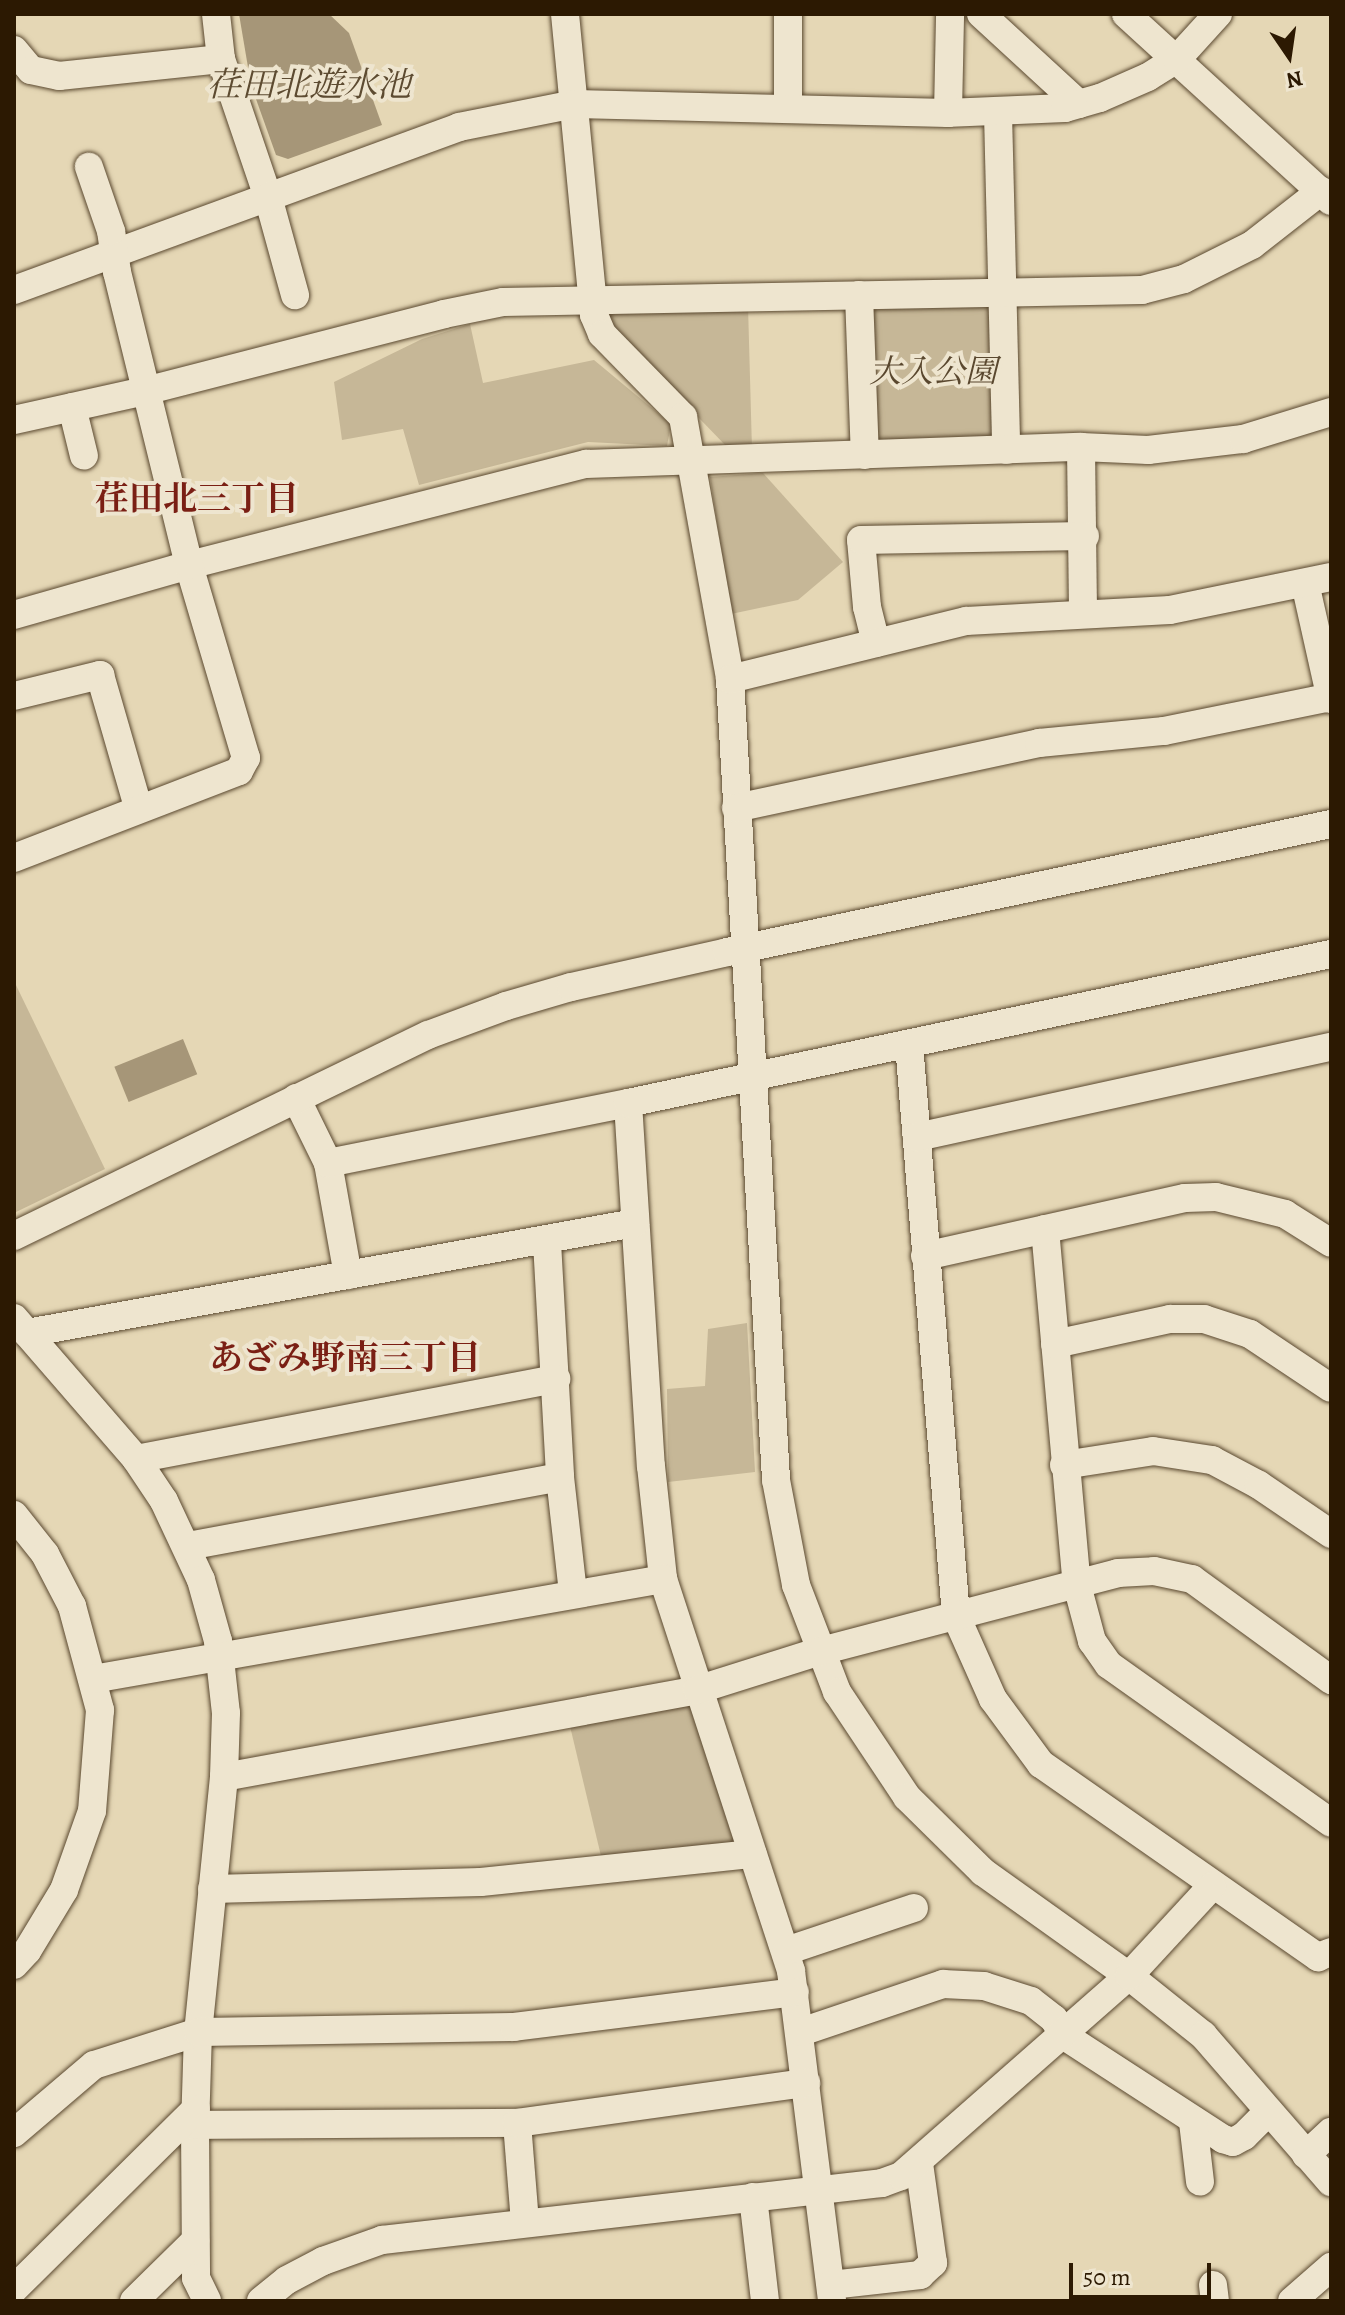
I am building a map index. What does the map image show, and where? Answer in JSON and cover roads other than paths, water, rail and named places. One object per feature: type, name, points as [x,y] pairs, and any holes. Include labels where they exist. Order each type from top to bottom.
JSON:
[{"type":"street","points":[[216,14],[221,59],[268,197],[295,295]]},
{"type":"street","points":[[565,14],[591,299],[602,334],[683,417],[730,679],[776,1480],[796,1585],[849,1715],[907,1797],[949,1842],[1048,1921],[1129,1976],[1203,2035],[1331,2182]]},
{"type":"street","points":[[788,14],[788,109]]},
{"type":"street","points":[[948,113],[950,14]]},
{"type":"street","points":[[981,14],[1079,104]]},
{"type":"street","points":[[14,420],[145,391],[444,314],[503,302],[1142,290],[1184,279],[1252,245],[1326,196],[1126,14]]},
{"type":"street","points":[[14,290],[459,127],[575,104],[998,113],[1079,104],[1148,77],[1177,59],[1218,14]]},
{"type":"street","points":[[14,50],[31,70],[59,76],[221,59]]},
{"type":"street","points":[[998,113],[1006,450]]},
{"type":"street","points":[[14,858],[138,807],[239,771],[246,758],[189,565],[145,391],[111,231],[89,167]]},
{"type":"street","points":[[859,295],[865,455]]},
{"type":"street","points":[[72,407],[84,456]]},
{"type":"street","points":[[14,615],[189,565],[586,464],[1081,447],[1148,450],[1243,439],[1331,412]]},
{"type":"street","points":[[1081,447],[1085,536],[1083,614]]},
{"type":"street","points":[[876,643],[867,607],[861,540],[1085,536]]},
{"type":"street","points":[[730,679],[966,621],[1170,610],[1318,580],[1331,698],[1164,731],[1039,743],[736,808]]},
{"type":"street","points":[[14,696],[100,675],[138,807]]},
{"type":"street","points":[[14,1236],[447,1026],[506,1006],[571,987],[746,948],[1331,824]]},
{"type":"street","points":[[328,1163],[628,1103],[1331,954]]},
{"type":"street","points":[[909,1044],[956,1616],[997,1707],[1041,1764],[1318,1957],[1331,1952]]},
{"type":"street","points":[[917,1137],[1331,1047]]},
{"type":"street","points":[[296,1098],[328,1163],[348,1275]]},
{"type":"street","points":[[628,1103],[651,1466],[663,1579],[697,1690],[786,1951],[801,2032],[831,2293],[920,2275],[933,2263],[919,2163]]},
{"type":"street","points":[[925,1256],[1185,1198],[1216,1197],[1285,1214],[1331,1242]]},
{"type":"street","points":[[20,1326],[547,1242],[635,1223]]},
{"type":"street","points":[[1045,1229],[1077,1585],[1092,1641],[1109,1665],[1331,1823]]},
{"type":"street","points":[[547,1242],[560,1477],[573,1592]]},
{"type":"street","points":[[1055,1344],[1170,1319],[1204,1319],[1250,1334],[1331,1388]]},
{"type":"street","points":[[20,1326],[136,1459],[188,1546],[210,1605],[222,1659],[226,1713],[224,1777],[198,2032],[195,2117],[196,2278],[207,2301]]},
{"type":"street","points":[[136,1459],[556,1379]]},
{"type":"street","points":[[1064,1465],[1153,1451],[1212,1460],[1259,1485],[1331,1534]]},
{"type":"street","points":[[188,1546],[560,1477]]},
{"type":"street","points":[[14,1515],[45,1554],[72,1606],[100,1710],[92,1811],[64,1890],[14,1965]]},
{"type":"street","points":[[224,1777],[697,1690],[821,1651],[1118,1573],[1154,1571],[1192,1579],[1331,1680]]},
{"type":"street","points":[[93,1679],[222,1659],[573,1592],[663,1579]]},
{"type":"street","points":[[212,1889],[481,1882],[753,1854]]},
{"type":"street","points":[[261,2301],[287,2280],[323,2261],[370,2244],[525,2222],[890,2181],[919,2163],[1129,1976],[1212,1886]]},
{"type":"street","points":[[786,1951],[914,1908]]},
{"type":"street","points":[[801,2032],[943,1984],[984,1986],[1031,2001],[1054,2019],[1063,2035],[1193,2122],[1233,2142],[1269,2111]]},
{"type":"street","points":[[14,2133],[94,2065],[198,2032],[514,2027],[795,1992]]},
{"type":"street","points":[[14,2289],[195,2117],[517,2123],[806,2083]]},
{"type":"street","points":[[1193,2122],[1200,2182]]},
{"type":"street","points":[[517,2123],[525,2222]]},
{"type":"street","points":[[1306,2155],[1331,2132]]},
{"type":"street","points":[[753,2197],[765,2301]]},
{"type":"street","points":[[134,2301],[195,2241]]},
{"type":"street","points":[[1292,2301],[1331,2267]]},
{"type":"water","name":"荏田北遊水池","points":[[239,14],[329,14],[349,33],[382,125],[288,159],[276,155],[251,85]]},
{"type":"water","points":[[183,1039],[197,1074],[129,1102],[114,1067]]},
{"type":"district","name":"荏田北三丁目","points":[[197,499]]},
{"type":"district","name":"あざみ野南三丁目","points":[[345,1358]]},
{"type":"park label","name":"大入公園","points":[[933,371]]}]
